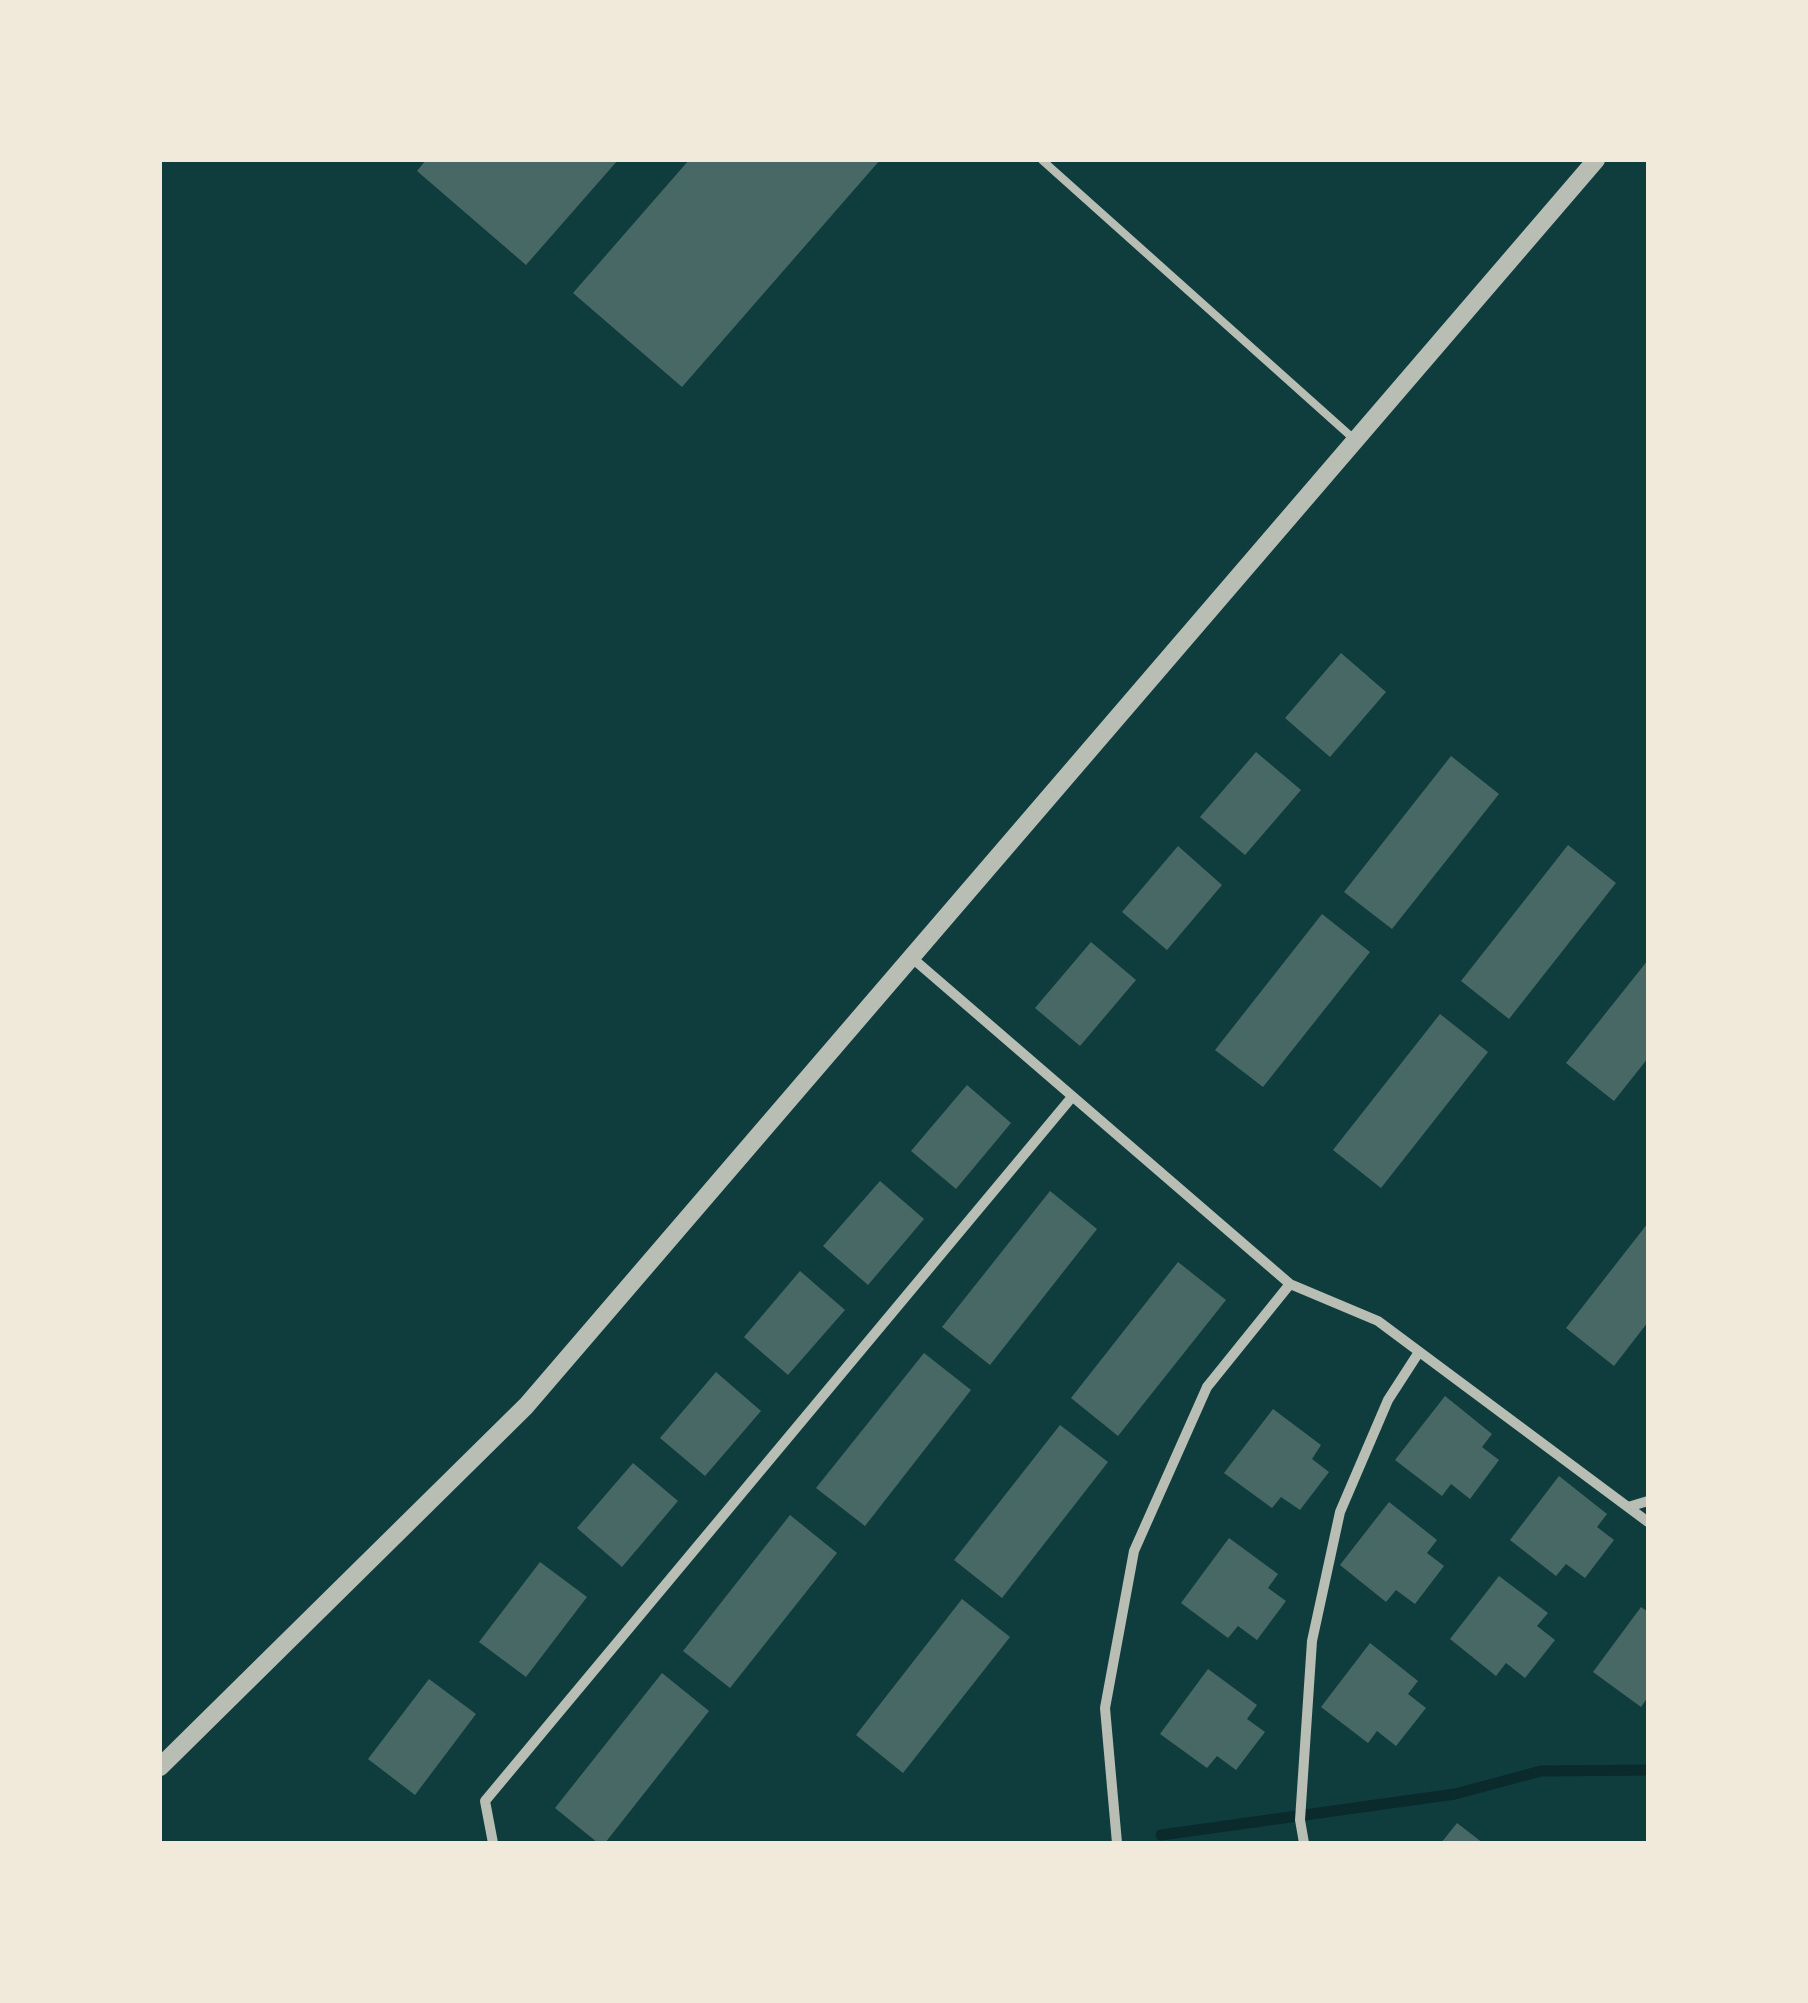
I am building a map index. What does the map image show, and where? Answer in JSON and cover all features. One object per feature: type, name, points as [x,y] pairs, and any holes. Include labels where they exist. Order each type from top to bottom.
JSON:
[{"type":"street","points":[[160,1767],[526,1406],[1596,160]]},
{"type":"street","points":[[911,958],[1290,1284],[1378,1322],[1648,1522]]},
{"type":"street","points":[[493,1843],[486,1802],[1072,1097]]},
{"type":"street","points":[[1117,1843],[1105,1708],[1134,1551],[1208,1388],[1290,1284]]},
{"type":"street","points":[[1304,1843],[1300,1820],[1312,1641],[1340,1512],[1388,1400],[1419,1352]]},
{"type":"street","points":[[1628,1507],[1648,1501]]},
{"type":"lane","points":[[1042,160],[1355,440]]},
{"type":"building","points":[[426,160],[618,160],[526,265],[417,171]]},
{"type":"building","points":[[689,160],[880,160],[682,387],[573,293]]},
{"type":"building","points":[[1341,653],[1386,692],[1330,757],[1285,718]]},
{"type":"building","points":[[1256,752],[1301,790],[1245,855],[1200,817]]},
{"type":"building","points":[[1451,756],[1499,794],[1392,929],[1344,892]]},
{"type":"building","points":[[1568,845],[1616,883],[1509,1019],[1461,981]]},
{"type":"building","points":[[1178,846],[1222,885],[1167,950],[1122,912]]},
{"type":"building","points":[[1322,914],[1370,952],[1263,1087],[1215,1050]]},
{"type":"building","points":[[1091,942],[1136,980],[1080,1046],[1035,1008]]},
{"type":"building","points":[[1648,960],[1648,1058],[1614,1101],[1566,1063]]},
{"type":"building","points":[[1440,1014],[1488,1052],[1381,1188],[1333,1150]]},
{"type":"building","points":[[967,1085],[1011,1123],[956,1189],[911,1151]]},
{"type":"building","points":[[880,1181],[924,1219],[868,1285],[823,1246]]},
{"type":"building","points":[[1050,1191],[1097,1229],[990,1365],[942,1327]]},
{"type":"building","points":[[1648,1223],[1648,1322],[1614,1366],[1566,1328]]},
{"type":"building","points":[[1178,1262],[1226,1300],[1118,1436],[1071,1398]]},
{"type":"building","points":[[800,1271],[845,1310],[788,1375],[744,1337]]},
{"type":"building","points":[[924,1353],[971,1390],[865,1526],[816,1488]]},
{"type":"building","points":[[716,1372],[761,1411],[705,1476],[660,1438]]},
{"type":"building","points":[[1445,1396],[1492,1434],[1482,1447],[1499,1460],[1470,1499],[1451,1484],[1442,1496],[1395,1460]]},
{"type":"building","points":[[1273,1409],[1321,1445],[1312,1459],[1329,1472],[1300,1510],[1281,1497],[1272,1508],[1224,1473]]},
{"type":"building","points":[[1060,1425],[1108,1462],[1002,1598],[954,1560]]},
{"type":"building","points":[[633,1463],[678,1501],[622,1567],[577,1528]]},
{"type":"building","points":[[1559,1476],[1607,1514],[1597,1527],[1614,1540],[1585,1578],[1566,1564],[1556,1576],[1510,1540]]},
{"type":"building","points":[[1389,1502],[1437,1540],[1427,1553],[1444,1566],[1415,1604],[1396,1590],[1386,1602],[1340,1565]]},
{"type":"building","points":[[790,1515],[837,1553],[730,1688],[683,1651]]},
{"type":"building","points":[[1229,1538],[1278,1574],[1268,1588],[1286,1601],[1257,1640],[1238,1626],[1228,1638],[1181,1603]]},
{"type":"building","points":[[540,1562],[587,1597],[526,1677],[479,1642]]},
{"type":"building","points":[[1499,1576],[1548,1613],[1537,1626],[1555,1640],[1525,1678],[1506,1663],[1496,1676],[1450,1639]]},
{"type":"building","points":[[962,1599],[1010,1637],[903,1773],[856,1735]]},
{"type":"building","points":[[1641,1607],[1648,1612],[1648,1697],[1641,1707],[1593,1672]]},
{"type":"building","points":[[1370,1643],[1418,1681],[1408,1694],[1426,1708],[1396,1746],[1377,1731],[1368,1743],[1321,1707]]},
{"type":"building","points":[[1208,1669],[1257,1705],[1247,1719],[1265,1732],[1236,1770],[1217,1756],[1207,1768],[1160,1734]]},
{"type":"building","points":[[662,1673],[709,1711],[605,1843],[598,1843],[555,1808]]},
{"type":"building","points":[[429,1679],[476,1714],[415,1795],[368,1759]]},
{"type":"building","points":[[1457,1823],[1483,1843],[1441,1843]]},
{"type":"waterway","points":[[1161,1835],[1455,1794],[1541,1771],[1648,1770]]}]
